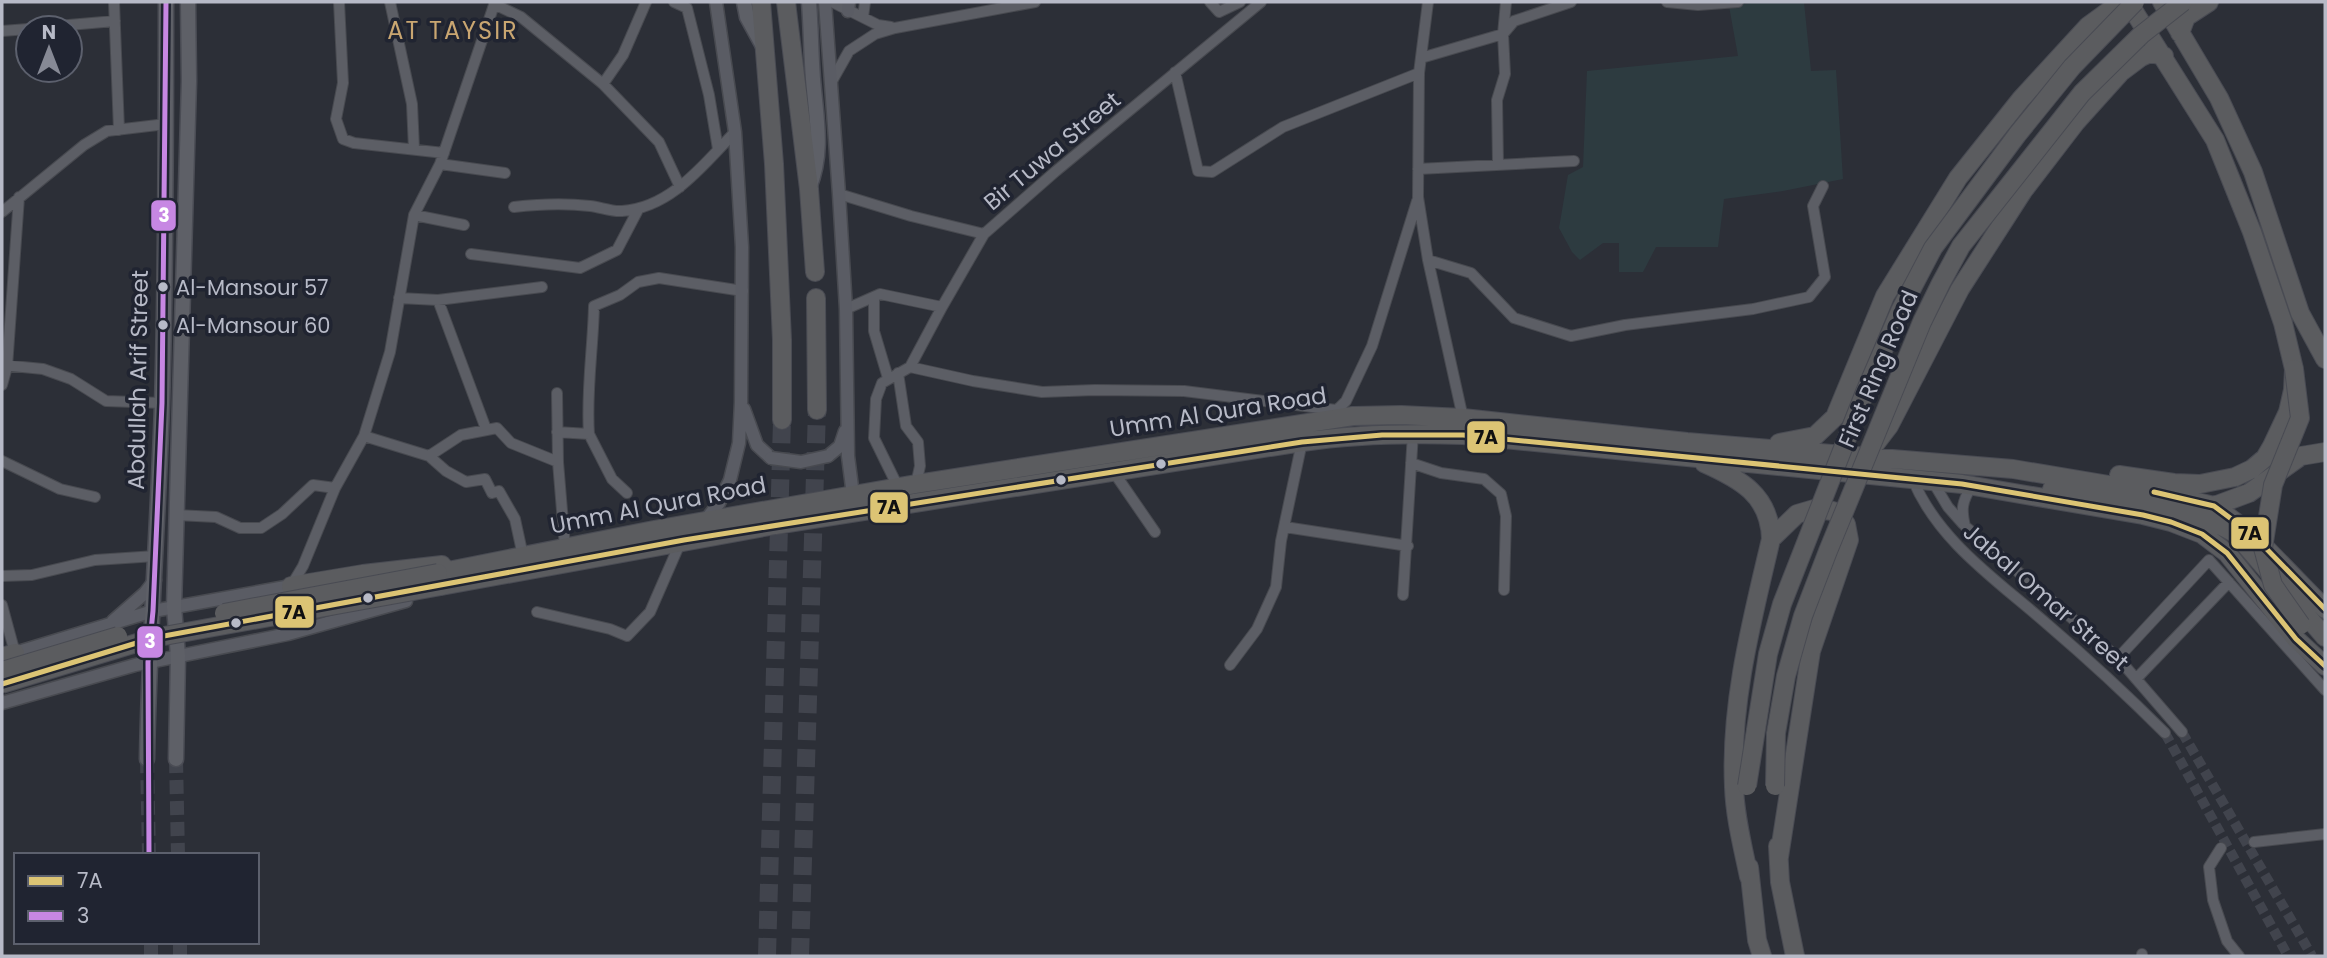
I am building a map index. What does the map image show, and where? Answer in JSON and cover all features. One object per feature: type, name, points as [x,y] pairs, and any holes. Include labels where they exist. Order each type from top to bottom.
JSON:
[{"type":"highway","points":[[761,2],[774,164],[782,340],[782,420]]},
{"type":"highway","points":[[786,2],[809,189],[815,272]]},
{"type":"highway","points":[[1689,450],[1784,443],[1815,436],[1835,417],[1885,296],[1958,178],[2021,99],[2088,26],[2127,2],[2164,56],[2215,140],[2252,232],[2283,323],[2294,369],[2301,418],[2273,485],[2263,548],[2273,585],[2325,660]]},
{"type":"highway","name":"First Ring Road","points":[[1762,956],[1757,940],[1740,787],[1768,654],[1783,604],[1861,404],[1900,311],[1933,248],[2071,67],[2135,2]]},
{"type":"highway","points":[[2162,2],[2218,98],[2253,172],[2301,313],[2325,359]]},
{"type":"highway","name":"First Ring Road","points":[[1795,956],[1780,882],[1775,786],[1776,733],[1786,676],[1803,616],[1828,551],[1922,323],[1961,246],[2082,93],[2141,35],[2183,2]]},
{"type":"highway","points":[[2180,33],[2186,16],[2209,2]]},
{"type":"highway","points":[[1870,452],[1889,426],[1960,289],[2023,191],[2077,122],[2121,72],[2150,53],[2164,56]]},
{"type":"highway","points":[[816,298],[817,410]]},
{"type":"highway","name":"Umm Al Qura Road","points":[[2013,469],[2070,468],[2174,483],[2200,484],[2235,477],[2265,458],[2288,412],[2294,369]]},
{"type":"highway","points":[[1302,442],[1331,415]]},
{"type":"highway","name":"Umm Al Qura Road","points":[[521,561],[565,547],[705,521],[1331,415],[1463,418],[1913,481],[1966,486],[2171,522],[2202,534],[2227,553],[2296,639],[2325,666]]},
{"type":"highway","name":"Umm Al Qura Road","points":[[439,579],[521,561],[681,541],[1302,442],[1345,436],[1413,433],[2013,469],[2113,484],[2214,506],[2253,535],[2325,609]]},
{"type":"highway","points":[[1689,450],[1749,486],[1761,501],[1771,527],[1771,539],[1745,654],[1736,723],[1740,787]]},
{"type":"highway","points":[[2214,506],[2249,493],[2301,456],[2325,452]]},
{"type":"highway","name":"Umm Al Qura Road","points":[[1966,486],[2080,492],[2145,503],[2217,523],[2236,534],[2325,637]]},
{"type":"highway","points":[[1771,539],[1797,514],[1814,509],[1832,511],[1846,524],[1849,540],[1811,651],[1779,858]]},
{"type":"highway","points":[[283,588],[363,574],[521,561]]},
{"type":"highway","points":[[406,601],[521,561]]},
{"type":"highway","points":[[2,671],[56,653],[153,627],[439,579]]},
{"type":"highway","points":[[2,684],[153,638],[439,579]]},
{"type":"main road","name":"Abdullah Arif Street","points":[[147,759],[162,403],[166,2]]},
{"type":"main road","points":[[176,759],[178,656],[174,607],[189,81],[188,2]]},
{"type":"main road","points":[[744,2],[747,17],[765,50]]},
{"type":"main road","points":[[808,2],[819,137],[816,173],[809,189]]},
{"type":"street","points":[[114,2],[119,130]]},
{"type":"street","points":[[339,2],[343,83],[336,119],[343,139],[354,143],[444,153]]},
{"type":"street","points":[[390,2],[412,104],[414,149]]},
{"type":"street","points":[[603,84],[623,55],[646,2]]},
{"type":"street","points":[[674,2],[687,8],[709,95],[718,149]]},
{"type":"street","points":[[705,521],[719,503],[730,481],[739,443],[741,402],[743,291],[735,132],[716,2]]},
{"type":"street","points":[[825,2],[846,309],[847,420],[853,495]]},
{"type":"street","points":[[832,2],[848,6],[878,25],[895,28]]},
{"type":"street","points":[[863,17],[865,2]]},
{"type":"street","points":[[832,80],[849,51],[874,34],[1035,2]]},
{"type":"street","points":[[1210,2],[1219,12],[1240,2]]},
{"type":"street","name":"Bir Tuwa Street","points":[[839,194],[984,234],[1261,2]]},
{"type":"street","points":[[1428,2],[1419,73],[1418,197],[1428,260],[1463,418]]},
{"type":"street","points":[[1498,164],[1497,100],[1505,74],[1503,34],[1506,2]]},
{"type":"street","points":[[1421,58],[1503,34],[1514,21],[1571,2]]},
{"type":"street","points":[[1667,2],[1698,5],[1738,2]]},
{"type":"street","points":[[288,634],[265,622],[265,602],[283,588],[303,566],[335,488],[364,436],[390,352],[414,215],[440,164],[495,3],[521,17],[603,84],[659,142],[680,187]]},
{"type":"street","points":[[84,24],[115,21]]},
{"type":"street","points":[[1175,72],[1198,171],[1212,172],[1283,127],[1419,73]]},
{"type":"street","points":[[2,212],[84,145],[107,131],[166,124]]},
{"type":"street","points":[[514,207],[546,203],[621,212],[652,205],[680,187],[735,132]]},
{"type":"street","points":[[1418,169],[1574,161]]},
{"type":"street","points":[[440,164],[505,173]]},
{"type":"street","points":[[1428,260],[1471,273],[1514,318],[1572,336],[1625,325],[1753,309],[1809,297],[1825,276],[1813,206],[1823,186]]},
{"type":"street","points":[[2,385],[19,197]]},
{"type":"street","points":[[898,373],[906,426],[918,442],[920,466],[907,486],[874,438],[876,399],[882,383],[898,373],[911,367],[973,381],[1042,392],[1184,391],[1331,415],[1346,401],[1372,346],[1418,197]]},
{"type":"street","points":[[471,254],[580,268],[617,250],[639,208]]},
{"type":"street","points":[[414,215],[464,225]]},
{"type":"street","points":[[911,367],[984,234]]},
{"type":"street","points":[[627,493],[612,479],[589,434],[587,405],[593,359],[594,306],[620,295],[638,282],[659,278],[743,291]]},
{"type":"street","points":[[399,298],[438,300],[542,287]]},
{"type":"street","points":[[846,309],[880,294],[942,307]]},
{"type":"street","points":[[874,297],[874,331],[888,379]]},
{"type":"street","points":[[438,300],[486,429]]},
{"type":"street","points":[[4,366],[43,369],[71,379],[106,401],[162,403]]},
{"type":"street","points":[[557,393],[558,462],[565,547]]},
{"type":"street","points":[[741,402],[757,445],[771,458],[801,462],[828,456],[840,446],[847,420]]},
{"type":"street","points":[[429,456],[461,435],[497,428],[512,443],[558,462]]},
{"type":"street","points":[[557,432],[589,434]]},
{"type":"street","points":[[1403,595],[1413,433]]},
{"type":"street","points":[[364,436],[429,456],[446,471],[466,482],[485,479],[492,493],[499,491],[515,519],[521,561]]},
{"type":"street","points":[[1230,666],[1257,629],[1276,587],[1302,442]]},
{"type":"street","points":[[2,461],[60,489],[95,497]]},
{"type":"street","points":[[1411,463],[1441,474],[1484,479],[1501,494],[1506,516],[1504,590]]},
{"type":"street","points":[[1113,471],[1155,532]]},
{"type":"street","name":"Jabal Omar Street","points":[[1913,481],[1921,499],[1953,542],[2114,681],[2165,733]]},
{"type":"street","points":[[1933,482],[1948,507],[1965,526]]},
{"type":"street","points":[[176,515],[216,517],[240,528],[261,528],[282,514],[313,485],[335,488]]},
{"type":"street","name":"Jabal Omar Street","points":[[1966,486],[1961,510],[1965,526],[2118,658],[2182,732]]},
{"type":"street","points":[[1285,527],[1408,546]]},
{"type":"street","points":[[537,612],[610,629],[627,636],[650,611],[681,541]]},
{"type":"street","points":[[2,576],[32,575],[95,560],[156,556]]},
{"type":"street","points":[[2118,658],[2209,560],[2325,690]]},
{"type":"street","points":[[175,575],[179,587],[187,596],[205,602]]},
{"type":"street","points":[[105,626],[145,593],[155,579]]},
{"type":"street","points":[[2136,679],[2229,582]]},
{"type":"street","points":[[2,605],[8,655],[153,611],[283,588]]},
{"type":"street","points":[[2,703],[149,662],[288,634],[406,601]]},
{"type":"street","points":[[80,634],[89,642],[94,652],[93,666],[88,678]]},
{"type":"street","points":[[2114,681],[2126,668]]},
{"type":"street","points":[[2254,842],[2325,834]]},
{"type":"street","points":[[2221,848],[2209,867],[2213,900],[2227,941],[2239,956]]},
{"type":"shaded area","points":[[1757,2],[1804,2],[1811,71],[1836,70],[1843,179],[1724,199],[1718,247],[1656,247],[1643,272],[1619,272],[1619,243],[1603,243],[1580,260],[1572,252],[1559,228],[1568,175],[1583,167],[1587,71],[1738,56],[1729,6]]},
{"type":"tunnel","points":[[800,956],[817,410]]},
{"type":"tunnel","points":[[767,956],[782,420]]},
{"type":"tunnel","points":[[2182,732],[2312,956]]},
{"type":"tunnel","points":[[2165,733],[2288,956]]},
{"type":"tunnel","points":[[147,759],[149,853]]},
{"type":"tunnel","points":[[176,759],[178,853]]},
{"type":"tunnel","points":[[151,944],[151,956]]},
{"type":"tunnel","points":[[180,944],[180,956]]},
{"type":"transit line","name":"3","points":[[149,853],[148,662],[153,611],[162,403],[166,2]]},
{"type":"transit line","name":"7A","points":[[2,684],[153,638],[684,540],[1302,442],[1382,435],[1463,435],[1962,484],[2143,515],[2202,534],[2227,553],[2296,639],[2325,666]]},
{"type":"transit line","name":"7A","points":[[2154,492],[2214,506],[2253,535],[2325,609]]},
{"type":"place","name":"Al-Mansour 57","points":[[163,287]]},
{"type":"place","name":"Al-Mansour 60","points":[[163,325]]},
{"type":"district","name":"AT TAYSIR","points":[[453,30]]}]
